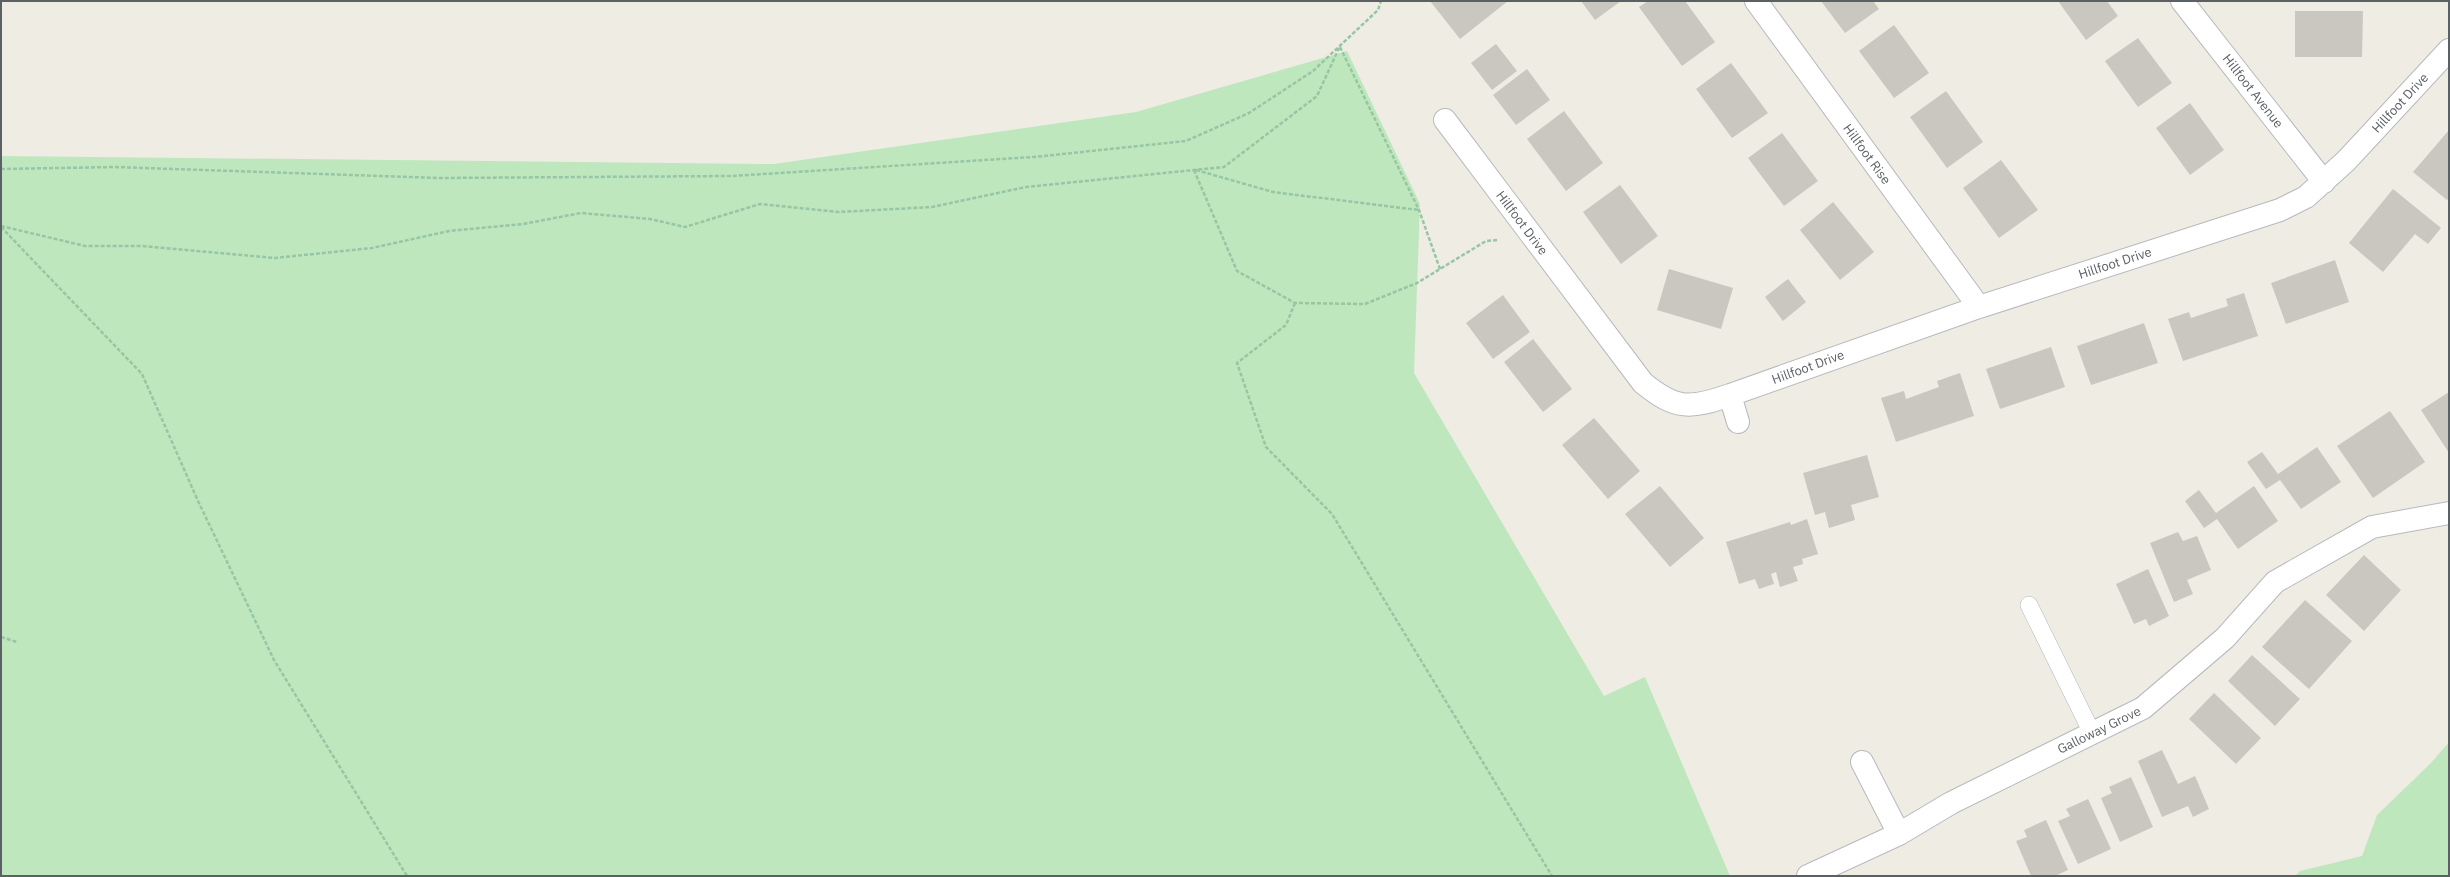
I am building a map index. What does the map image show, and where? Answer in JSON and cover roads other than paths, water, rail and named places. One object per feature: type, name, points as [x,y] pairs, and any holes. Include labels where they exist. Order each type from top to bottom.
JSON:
[{"type":"street","name":"Hillfoot Rise","points":[[1756,1],[1979,307]]},
{"type":"street","name":"Hillfoot Avenue","points":[[2182,1],[2324,182]]},
{"type":"street","name":"Hillfoot Drive","points":[[1445,120],[1643,383],[1661,399],[1685,406],[1710,402],[1979,307],[2280,210],[2306,197],[2324,182],[2346,161],[2449,50]]},
{"type":"street","points":[[1730,395],[1738,422]]},
{"type":"street","name":"Galloway Grove","points":[[1808,876],[1899,834],[1951,803],[2144,708],[2225,638],[2275,582],[2372,527],[2449,513]]},
{"type":"street","points":[[1862,762],[1899,834]]},
{"type":"lane","points":[[2029,605],[2092,733]]}]
